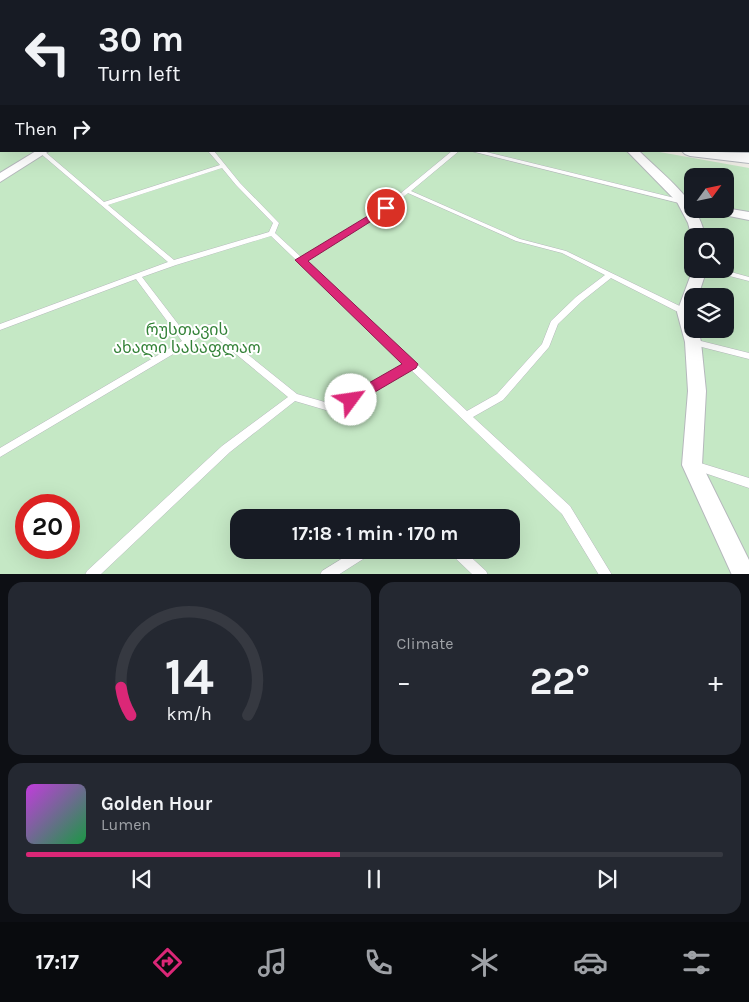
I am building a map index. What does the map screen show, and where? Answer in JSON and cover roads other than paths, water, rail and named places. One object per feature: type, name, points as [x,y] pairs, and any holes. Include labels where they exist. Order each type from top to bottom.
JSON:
[{"type":"main road","points":[[698,152],[749,158]]},
{"type":"street","points":[[0,178],[43,152]]},
{"type":"street","points":[[633,152],[684,200]]},
{"type":"street","points":[[734,213],[749,216]]},
{"type":"street","points":[[692,338],[697,391],[692,465],[744,574]]},
{"type":"lane","points":[[43,152],[173,263]]},
{"type":"lane","points":[[212,152],[238,184],[276,223],[272,233]]},
{"type":"lane","points":[[301,260],[386,208],[455,152]]},
{"type":"lane","points":[[478,152],[684,203]]},
{"type":"lane","points":[[103,204],[223,166]]},
{"type":"lane","points":[[407,191],[518,240],[564,252],[684,312]]},
{"type":"lane","points":[[272,233],[566,510],[606,574]]},
{"type":"lane","points":[[0,328],[173,263],[272,233]]},
{"type":"lane","points":[[466,416],[500,397],[546,345],[554,323],[579,299],[610,275]]},
{"type":"lane","points":[[734,275],[749,279]]},
{"type":"lane","points":[[136,276],[187,342]]},
{"type":"lane","points":[[0,453],[187,342],[208,327],[294,397],[336,409],[411,364]]},
{"type":"lane","points":[[693,342],[749,356]]},
{"type":"lane","points":[[91,574],[226,448],[294,397]]},
{"type":"lane","points":[[692,465],[749,484]]},
{"type":"lane","points":[[326,574],[352,559]]},
{"type":"lane","points":[[465,559],[482,574]]},
{"type":"park label","name":"რუსთავის ახალი სასაფლაო","points":[[187,338]]}]
